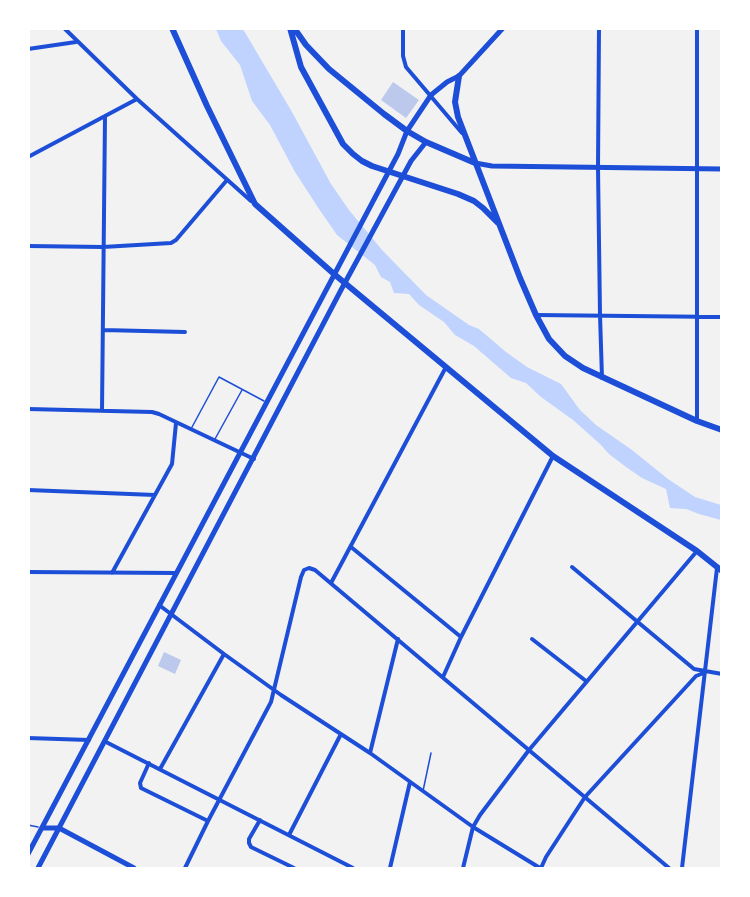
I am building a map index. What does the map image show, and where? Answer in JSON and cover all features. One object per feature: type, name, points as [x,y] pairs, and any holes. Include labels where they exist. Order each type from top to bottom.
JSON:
[{"type":"main road","points":[[171,28],[255,204],[334,274],[553,456],[697,551],[719,569]]},
{"type":"main road","points":[[290,28],[301,67],[344,144],[353,154],[372,166],[474,201],[500,225]]},
{"type":"main road","points":[[294,28],[306,45],[329,69],[384,114],[407,131],[475,163],[488,166],[722,169]]},
{"type":"main road","points":[[28,854],[398,154],[407,131],[431,95],[459,76],[503,28]]},
{"type":"main road","points":[[459,76],[455,102],[458,117],[520,278],[549,339],[565,356],[602,378],[722,430]]},
{"type":"main road","points":[[38,868],[345,283],[411,161],[426,141]]},
{"type":"main road","points":[[42,828],[59,828],[134,868]]},
{"type":"street","points":[[64,28],[138,99],[255,204]]},
{"type":"street","points":[[403,28],[403,56],[406,67],[466,137]]},
{"type":"street","points":[[599,28],[598,168],[602,378]]},
{"type":"street","points":[[697,28],[697,421]]},
{"type":"street","points":[[28,49],[77,41]]},
{"type":"street","points":[[28,157],[138,99]]},
{"type":"street","points":[[102,411],[105,116]]},
{"type":"street","points":[[28,246],[166,245],[176,240],[227,180]]},
{"type":"street","points":[[536,315],[722,317]]},
{"type":"street","points":[[103,330],[185,332]]},
{"type":"street","points":[[331,583],[446,367]]},
{"type":"street","points":[[28,409],[152,412],[254,459]]},
{"type":"street","points":[[112,573],[172,464],[176,423]]},
{"type":"street","points":[[443,677],[553,456]]},
{"type":"street","points":[[28,490],[155,495]]},
{"type":"street","points":[[351,547],[461,637]]},
{"type":"street","points":[[463,868],[473,827],[480,815],[529,750],[697,551]]},
{"type":"street","points":[[572,567],[694,669],[722,674]]},
{"type":"street","points":[[185,868],[271,702],[301,577],[304,570],[309,568],[331,583],[669,868]]},
{"type":"street","points":[[682,868],[719,569]]},
{"type":"street","points":[[28,572],[177,573]]},
{"type":"street","points":[[159,605],[274,690],[370,753],[473,827],[541,868],[585,797],[696,676],[706,672]]},
{"type":"street","points":[[370,753],[398,639]]},
{"type":"street","points":[[532,639],[586,681]]},
{"type":"street","points":[[160,769],[224,654]]},
{"type":"street","points":[[289,835],[341,734]]},
{"type":"street","points":[[28,738],[89,740]]},
{"type":"street","points":[[106,742],[353,868]]},
{"type":"street","points":[[148,763],[140,783],[141,788],[208,821]]},
{"type":"street","points":[[390,868],[410,782]]},
{"type":"street","points":[[260,820],[249,839],[251,847],[294,868]]},
{"type":"lane","points":[[191,430],[219,377],[267,402]]},
{"type":"lane","points":[[214,441],[242,390]]},
{"type":"lane","points":[[423,792],[431,753]]},
{"type":"lane","points":[[28,825],[42,828]]},
{"type":"water","points":[[216,29],[243,29],[331,184],[383,251],[426,295],[469,325],[479,329],[527,367],[561,384],[580,410],[596,425],[668,479],[695,497],[721,505],[721,520],[686,509],[670,508],[666,489],[642,478],[626,467],[573,420],[526,383],[511,378],[474,346],[455,335],[444,322],[419,305],[409,294],[394,293],[390,282],[381,277],[375,265],[337,235],[319,209],[295,172],[270,125],[252,101],[240,65],[221,41]]},
{"type":"building","points":[[393,82],[419,100],[406,118],[381,100]]},
{"type":"building","points":[[164,652],[181,660],[175,674],[158,666]]}]
